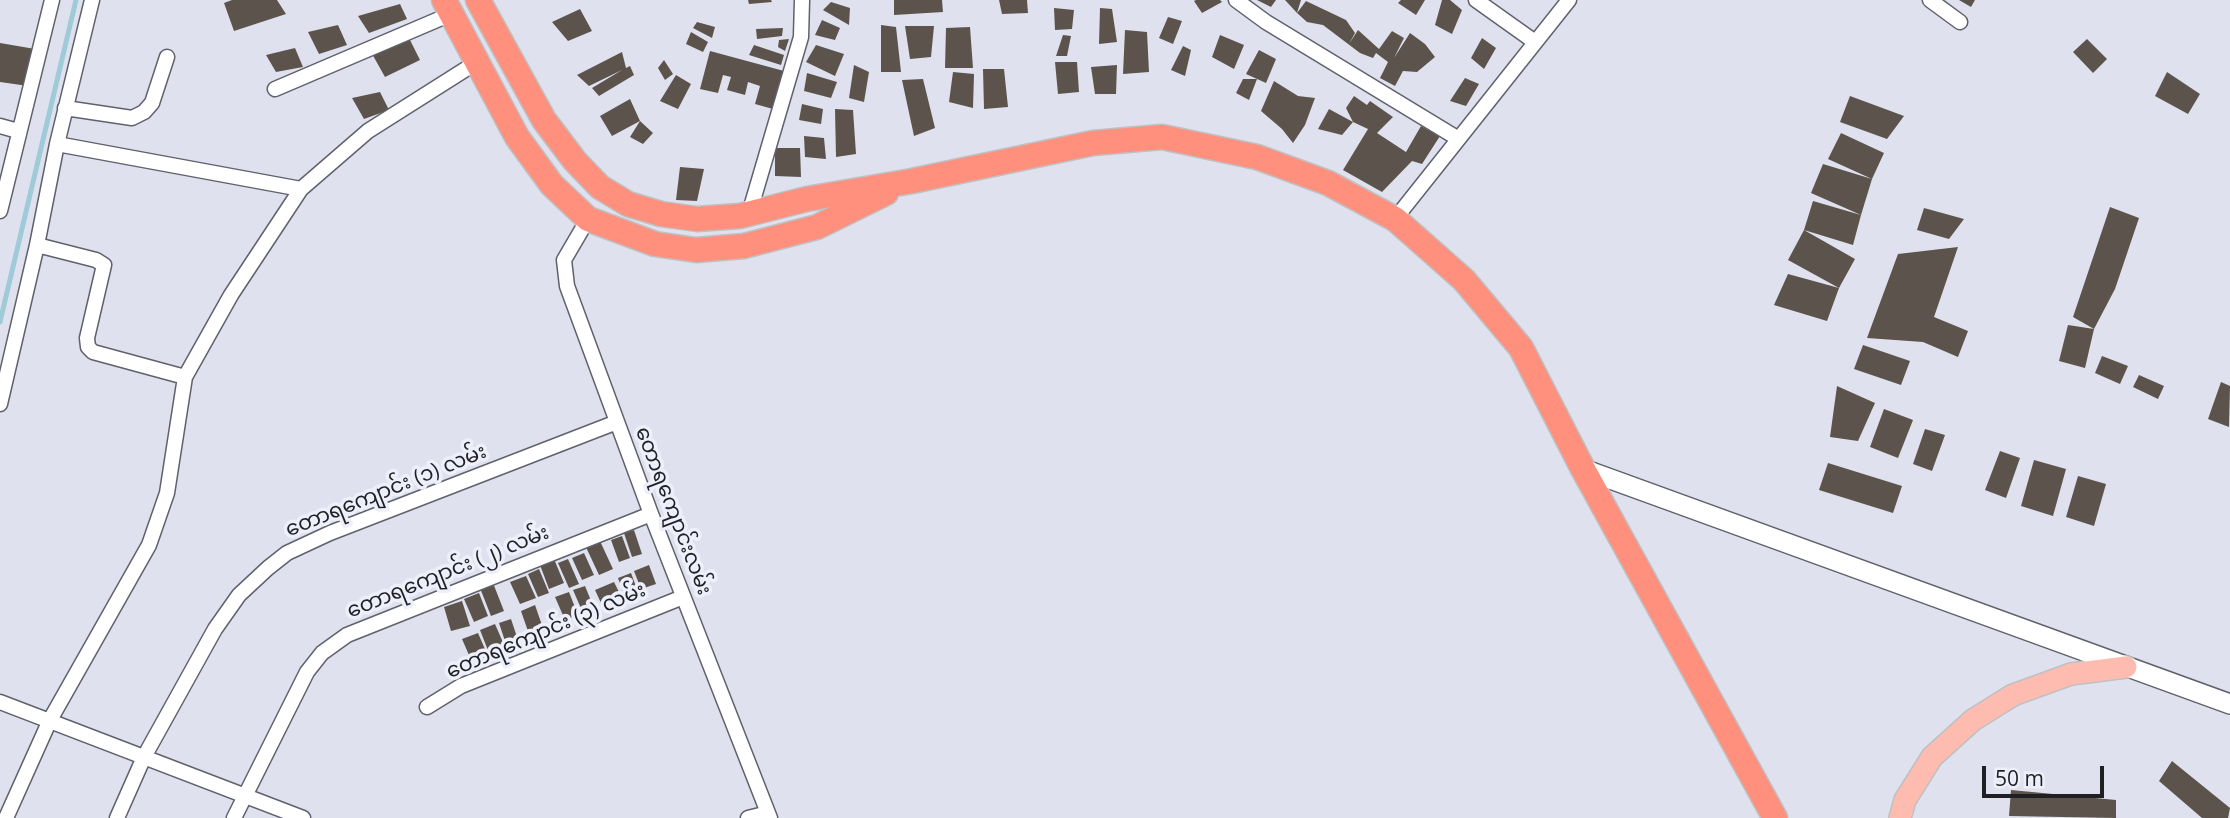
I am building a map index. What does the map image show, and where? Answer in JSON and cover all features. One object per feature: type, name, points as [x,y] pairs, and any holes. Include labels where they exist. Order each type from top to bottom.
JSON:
[{"type":"highway","points":[[478,0],[544,120],[575,161],[600,187],[628,204],[662,214],[697,219],[749,214],[807,199],[912,181],[1093,143],[1162,137],[1257,157],[1328,183],[1395,219],[1464,280],[1521,348],[1583,469],[1775,818]]},
{"type":"highway","points":[[448,7],[517,137],[552,185],[588,219],[655,244],[696,250],[744,246],[817,227],[912,181]]},
{"type":"main road","points":[[1583,469],[2230,704]]},
{"type":"main road","points":[[1900,818],[1905,800],[1932,757],[1973,720],[2013,695],[2071,674],[2126,667]]},
{"type":"street","points":[[0,211],[52,0]]},
{"type":"street","points":[[0,404],[65,108],[92,0]]},
{"type":"street","points":[[749,214],[801,37],[802,0]]},
{"type":"street","points":[[1237,0],[1266,22],[1457,138]]},
{"type":"street","points":[[1476,0],[1535,42]]},
{"type":"street","points":[[1395,219],[1569,0]]},
{"type":"street","points":[[1930,0],[1959,22]]},
{"type":"street","points":[[275,89],[448,7]]},
{"type":"street","points":[[65,108],[132,118],[144,112],[152,103],[167,57]]},
{"type":"street","points":[[6,818],[50,720],[149,545],[167,493],[185,377],[231,295],[300,189],[368,131],[477,62]]},
{"type":"street","points":[[0,126],[18,131]]},
{"type":"street","points":[[57,144],[300,189]]},
{"type":"street","name":"တောရကျောင်းလမ်း","points":[[588,219],[564,260],[567,286],[651,514],[769,815]]},
{"type":"street","points":[[37,245],[96,260],[104,265],[87,338],[88,347],[93,352],[185,377]]},
{"type":"street","name":"တောရကျောင်း (၁) လမ်း","points":[[117,818],[144,757],[215,629],[239,596],[268,568],[287,553],[330,533],[617,422]]},
{"type":"street","name":"တောရကျောင်း (၂) လမ်း","points":[[234,818],[307,672],[322,653],[347,635],[651,514]]},
{"type":"street","name":"တောရကျောင်း (၃) လမ်း","points":[[427,707],[461,686],[683,597]]},
{"type":"street","points":[[0,702],[303,818]]},
{"type":"street","points":[[748,818],[769,815]]},
{"type":"building","points":[[232,0],[277,0],[286,14],[234,31],[224,3]]},
{"type":"building","points":[[748,0],[771,0],[772,2],[749,4]]},
{"type":"building","points":[[894,0],[942,0],[943,12],[894,15]]},
{"type":"building","points":[[999,0],[1027,0],[1028,13],[1002,14]]},
{"type":"building","points":[[1257,0],[1276,0],[1271,7]]},
{"type":"building","points":[[1285,0],[1301,0],[1297,13]]},
{"type":"building","points":[[1401,0],[1425,0],[1416,15],[1398,3]]},
{"type":"building","points":[[1442,0],[1450,0],[1462,10],[1452,34],[1435,25]]},
{"type":"building","points":[[1959,0],[1975,0],[1971,7]]},
{"type":"building","points":[[1194,1],[1222,2],[1202,13]]},
{"type":"building","points":[[1306,1],[1346,20],[1355,33],[1349,44],[1358,30],[1379,49],[1392,31],[1404,38],[1394,58],[1410,33],[1425,44],[1435,57],[1417,72],[1403,71],[1395,86],[1380,78],[1388,62],[1376,53],[1373,58],[1360,53],[1323,25],[1307,22],[1297,13]]},
{"type":"building","points":[[831,2],[850,8],[849,25],[823,10]]},
{"type":"building","points":[[400,4],[407,19],[369,33],[358,16]]},
{"type":"building","points":[[1054,8],[1074,10],[1072,29],[1055,30]]},
{"type":"building","points":[[1100,8],[1112,9],[1117,42],[1099,44]]},
{"type":"building","points":[[580,9],[592,31],[568,41],[552,22]]},
{"type":"building","points":[[1168,17],[1182,21],[1173,44],[1159,38]]},
{"type":"building","points":[[822,20],[840,28],[835,40],[815,35]]},
{"type":"building","points":[[697,22],[715,27],[712,38],[693,28]]},
{"type":"building","points":[[338,25],[347,45],[319,54],[308,32]]},
{"type":"building","points":[[881,25],[896,27],[901,72],[881,72]]},
{"type":"building","points":[[905,26],[934,26],[931,57],[910,59]]},
{"type":"building","points":[[970,27],[973,68],[945,68],[946,28]]},
{"type":"building","points":[[783,28],[782,36],[757,39],[756,29]]},
{"type":"building","points":[[1125,30],[1147,32],[1149,72],[1123,74]]},
{"type":"building","points":[[691,32],[708,42],[703,52],[686,44]]},
{"type":"building","points":[[1063,35],[1071,36],[1067,56],[1056,56]]},
{"type":"building","points":[[1220,35],[1244,45],[1234,69],[1212,57]]},
{"type":"building","points":[[1482,38],[1496,48],[1484,69],[1471,58]]},
{"type":"building","points":[[789,39],[785,51],[778,47],[779,40]]},
{"type":"building","points":[[2087,39],[2107,59],[2093,73],[2073,52]]},
{"type":"building","points":[[410,40],[420,60],[385,77],[371,52]]},
{"type":"building","points":[[0,43],[35,49],[28,86],[0,82]]},
{"type":"building","points":[[754,45],[784,55],[781,65],[749,55]]},
{"type":"building","points":[[816,45],[844,54],[835,76],[806,62]]},
{"type":"building","points":[[1183,46],[1191,50],[1185,76],[1171,70]]},
{"type":"building","points":[[295,48],[303,67],[276,72],[266,55]]},
{"type":"building","points":[[1259,50],[1276,59],[1266,83],[1246,74]]},
{"type":"building","points":[[710,51],[784,71],[773,109],[755,104],[760,86],[748,82],[745,95],[727,90],[731,77],[723,75],[718,93],[700,89]]},
{"type":"building","points":[[622,52],[626,68],[630,66],[634,75],[599,96],[592,88],[622,70],[589,86],[577,75]]},
{"type":"building","points":[[664,60],[673,74],[665,80],[658,68]]},
{"type":"building","points":[[1055,62],[1077,62],[1079,92],[1058,94]]},
{"type":"building","points":[[854,65],[869,72],[864,102],[849,98]]},
{"type":"building","points":[[1117,65],[1116,94],[1095,94],[1091,67]]},
{"type":"building","points":[[983,69],[1004,69],[1008,107],[984,109]]},
{"type":"building","points":[[953,72],[974,74],[973,108],[949,102]]},
{"type":"building","points":[[2167,72],[2200,94],[2188,114],[2155,96]]},
{"type":"building","points":[[807,73],[837,82],[831,98],[804,91]]},
{"type":"building","points":[[676,75],[691,84],[678,109],[660,101]]},
{"type":"building","points":[[1465,78],[1479,84],[1466,106],[1450,101]]},
{"type":"building","points":[[923,79],[935,128],[914,136],[902,80]]},
{"type":"building","points":[[1243,79],[1257,79],[1249,100],[1236,93]]},
{"type":"building","points":[[1274,81],[1298,96],[1315,98],[1305,125],[1293,143],[1282,129],[1261,111]]},
{"type":"building","points":[[380,92],[389,110],[364,119],[352,98]]},
{"type":"building","points":[[1354,96],[1367,105],[1370,101],[1393,117],[1377,133],[1406,152],[1421,126],[1440,136],[1422,164],[1412,161],[1382,192],[1343,170],[1368,129],[1353,122],[1346,108]]},
{"type":"building","points":[[1850,96],[1904,116],[1887,139],[1840,122]]},
{"type":"building","points":[[630,99],[640,121],[612,136],[600,116]]},
{"type":"building","points":[[802,104],[823,109],[821,124],[799,120]]},
{"type":"building","points":[[835,109],[853,110],[856,154],[836,157]]},
{"type":"building","points":[[1329,109],[1353,122],[1342,135],[1318,129]]},
{"type":"building","points":[[640,121],[653,133],[643,144],[630,137]]},
{"type":"building","points":[[1841,133],[1884,153],[1872,179],[1828,159]]},
{"type":"building","points":[[804,136],[824,138],[826,159],[805,157]]},
{"type":"building","points":[[775,148],[800,148],[801,177],[775,176]]},
{"type":"building","points":[[1823,164],[1872,179],[1861,215],[1811,193]]},
{"type":"building","points":[[680,167],[704,169],[697,201],[676,200]]},
{"type":"building","points":[[1813,201],[1861,215],[1853,245],[1804,230]]},
{"type":"building","points":[[2110,207],[2139,218],[2115,289],[2094,329],[2073,317]]},
{"type":"building","points":[[1924,208],[1964,219],[1949,239],[1917,230]]},
{"type":"building","points":[[1804,230],[1855,259],[1839,288],[1788,260]]},
{"type":"building","points":[[1958,247],[1934,317],[1968,331],[1958,357],[1923,342],[1867,338],[1898,254]]},
{"type":"building","points":[[1788,274],[1839,288],[1827,321],[1774,305]]},
{"type":"building","points":[[2068,325],[2094,329],[2085,368],[2059,361]]},
{"type":"building","points":[[1863,345],[1910,361],[1901,385],[1854,369]]},
{"type":"building","points":[[2102,356],[2128,366],[2120,384],[2095,373]]},
{"type":"building","points":[[2139,375],[2164,386],[2158,399],[2133,387]]},
{"type":"building","points":[[2221,382],[2230,386],[2229,427],[2208,419]]},
{"type":"building","points":[[1837,386],[1875,403],[1858,441],[1830,437]]},
{"type":"building","points":[[1884,409],[1913,420],[1898,458],[1870,447]]},
{"type":"building","points":[[1925,429],[1945,435],[1932,471],[1913,464]]},
{"type":"building","points":[[2000,451],[2020,458],[2006,498],[1985,490]]},
{"type":"building","points":[[2034,460],[2066,469],[2053,516],[2021,506]]},
{"type":"building","points":[[1828,463],[1902,486],[1893,513],[1819,490]]},
{"type":"building","points":[[2078,476],[2106,484],[2094,526],[2066,517]]},
{"type":"building","points":[[634,530],[642,554],[632,557],[624,533]]},
{"type":"building","points":[[622,536],[630,558],[619,562],[611,540]]},
{"type":"building","points":[[599,539],[613,569],[599,575],[585,545]]},
{"type":"building","points":[[584,553],[594,575],[582,580],[572,558]]},
{"type":"building","points":[[554,559],[564,583],[549,589],[540,565]]},
{"type":"building","points":[[568,559],[579,584],[569,588],[558,563]]},
{"type":"building","points":[[649,565],[656,584],[641,589],[634,571]]},
{"type":"building","points":[[539,569],[549,593],[538,597],[528,574]]},
{"type":"building","points":[[631,573],[638,592],[625,597],[618,578]]},
{"type":"building","points":[[526,576],[536,598],[520,604],[510,582]]},
{"type":"building","points":[[614,582],[620,594],[601,603],[595,590]]},
{"type":"building","points":[[493,583],[504,611],[491,616],[480,588]]},
{"type":"building","points":[[585,586],[594,608],[583,613],[573,590]]},
{"type":"building","points":[[569,592],[578,615],[565,620],[555,597]]},
{"type":"building","points":[[479,593],[488,616],[474,622],[464,599]]},
{"type":"building","points":[[462,601],[470,626],[451,631],[444,607]]},
{"type":"building","points":[[535,605],[544,631],[530,637],[521,611]]},
{"type":"building","points":[[511,619],[520,646],[508,650],[499,623]]},
{"type":"building","points":[[495,624],[505,647],[489,653],[480,630]]},
{"type":"building","points":[[478,633],[488,656],[472,662],[462,639]]},
{"type":"building","points":[[2172,761],[2230,808],[2228,818],[2202,818],[2159,781]]},
{"type":"building","points":[[2011,790],[2116,800],[2116,818],[2009,816]]},
{"type":"waterway","points":[[0,322],[76,0]]}]
